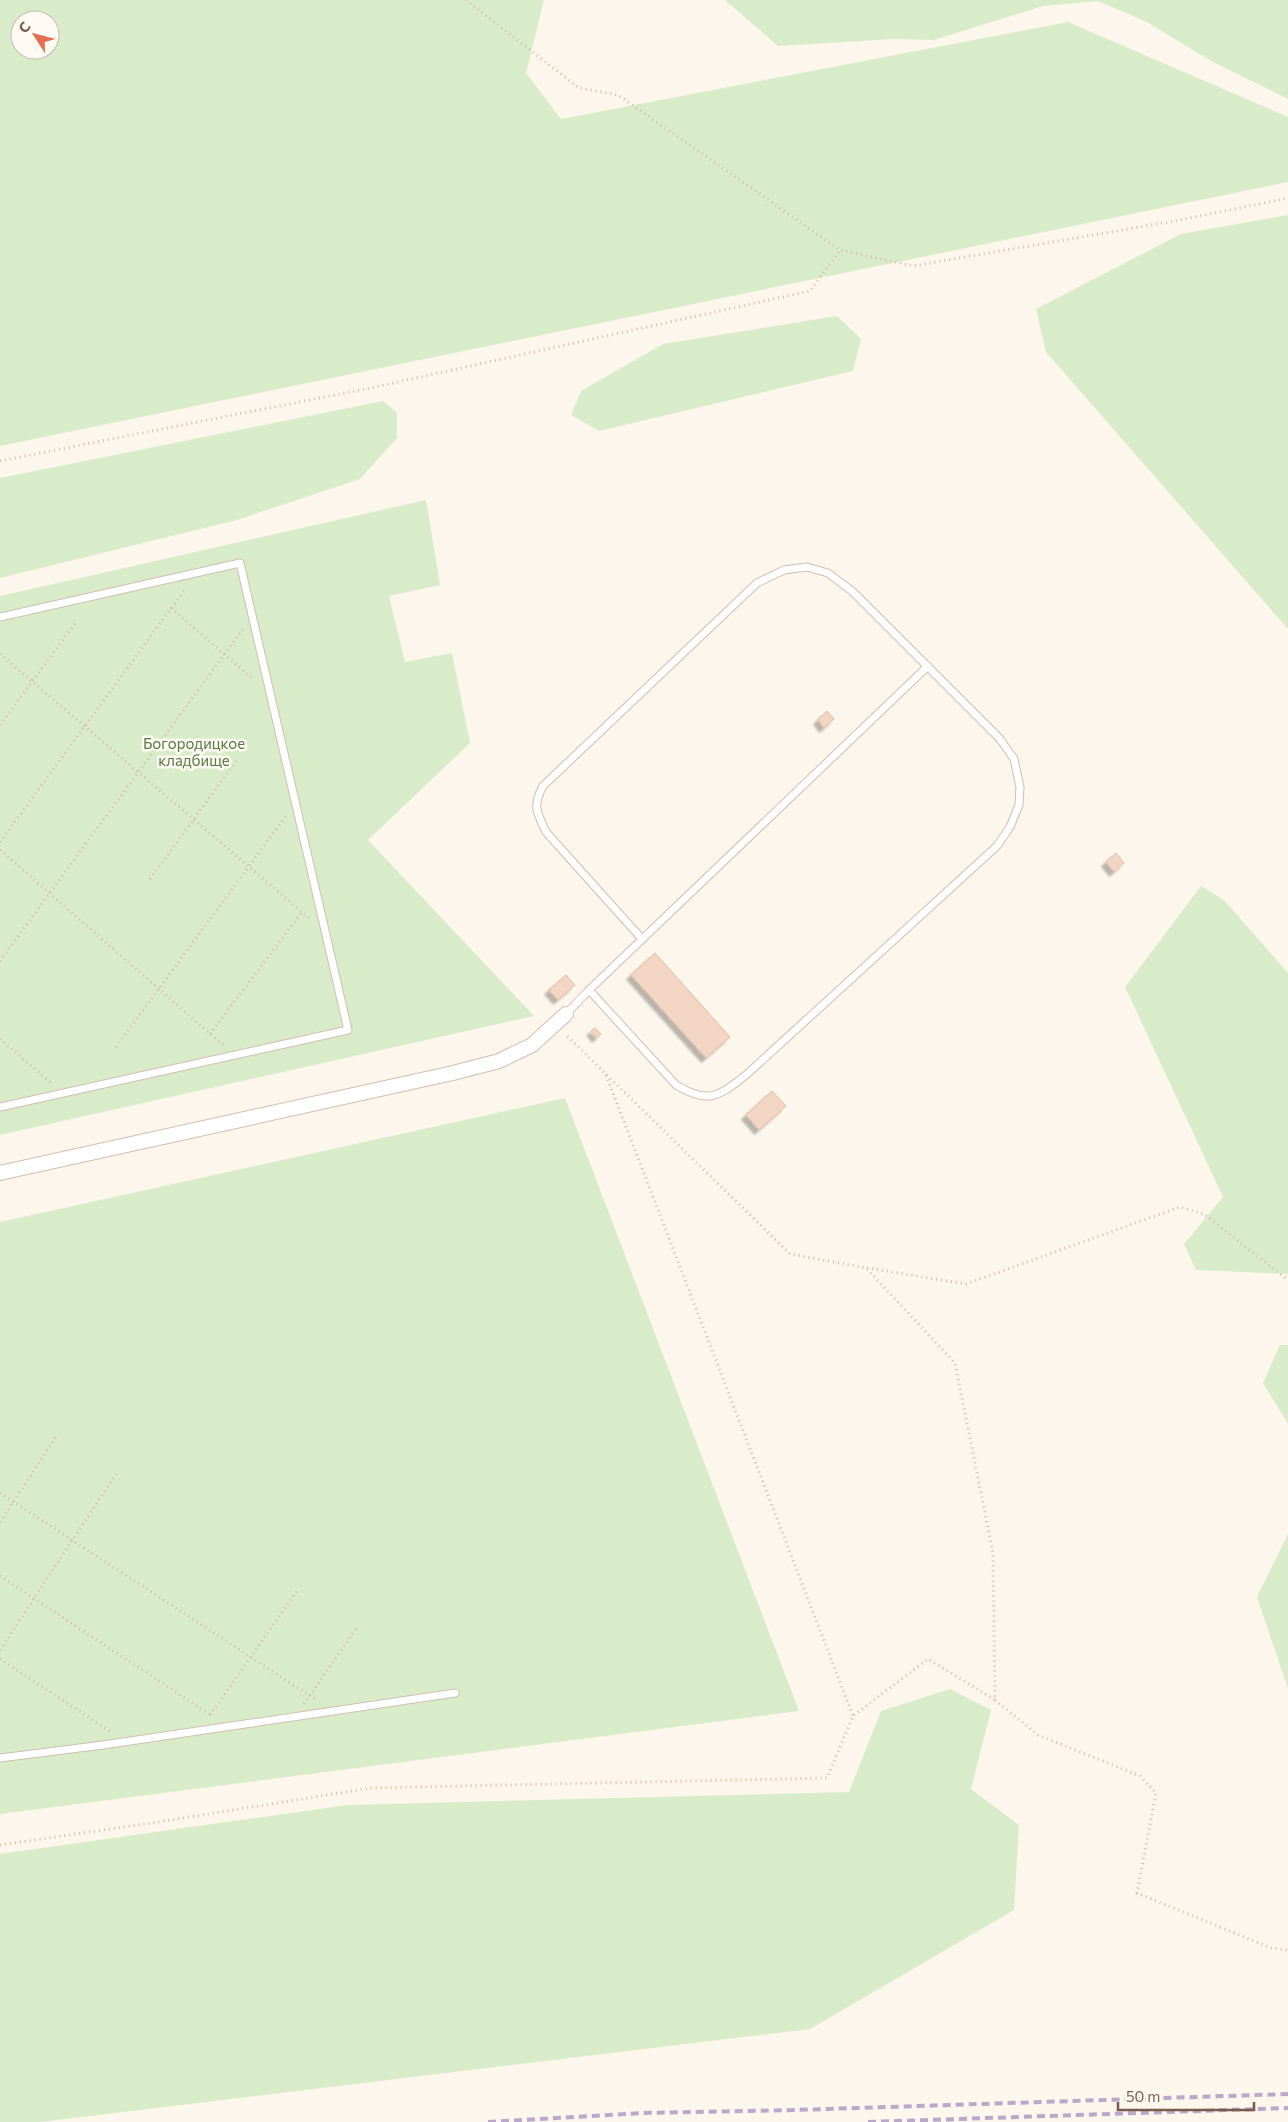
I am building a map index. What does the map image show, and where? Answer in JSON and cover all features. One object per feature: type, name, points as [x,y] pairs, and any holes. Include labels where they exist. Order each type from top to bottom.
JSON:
[{"type":"street","points":[[0,1174],[499,1061],[532,1045],[566,1014]]},
{"type":"lane","points":[[0,617],[240,563],[348,1030],[0,1107]]},
{"type":"lane","points":[[588,990],[676,1085],[691,1095],[705,1097],[722,1094],[746,1075],[997,846],[1010,827],[1019,805],[1020,787],[1014,759],[1000,739],[928,666],[852,591],[828,573],[807,567],[784,570],[757,583],[543,786],[536,799],[537,814],[546,832],[642,939]]},
{"type":"lane","points":[[566,1014],[588,990],[928,666]]},
{"type":"lane","points":[[0,1758],[103,1745],[455,1693]]},
{"type":"path","points":[[466,0],[579,88],[618,96],[840,250],[913,266],[1180,220],[1288,198]]},
{"type":"path","points":[[0,461],[375,387],[810,291],[840,250]]},
{"type":"path","points":[[0,842],[197,573]]},
{"type":"path","points":[[171,608],[270,694]]},
{"type":"path","points":[[0,961],[252,616]]},
{"type":"path","points":[[0,726],[77,621]]},
{"type":"path","points":[[0,654],[325,932]]},
{"type":"path","points":[[150,879],[237,760]]},
{"type":"path","points":[[116,1047],[287,815]]},
{"type":"path","points":[[0,850],[235,1055]]},
{"type":"path","points":[[210,1034],[302,912]]},
{"type":"path","points":[[555,1024],[790,1254],[966,1284],[1180,1207],[1204,1214],[1288,1280]]},
{"type":"path","points":[[0,1039],[62,1093]]},
{"type":"path","points":[[605,1073],[853,1716]]},
{"type":"path","points":[[866,1268],[955,1363],[993,1553],[995,1700]]},
{"type":"path","points":[[0,1522],[56,1437]]},
{"type":"path","points":[[0,1650],[116,1474]]},
{"type":"path","points":[[0,1493],[334,1711]]},
{"type":"path","points":[[0,1576],[228,1727]]},
{"type":"path","points":[[210,1715],[297,1590]]},
{"type":"path","points":[[295,1717],[356,1629]]},
{"type":"path","points":[[0,1659],[112,1732]]},
{"type":"path","points":[[0,1845],[166,1821],[370,1788],[827,1778],[853,1716],[928,1659],[995,1700],[1038,1735],[1140,1776],[1156,1793],[1137,1893],[1271,1948],[1288,1950]]},
{"type":"green space","points":[[0,0],[544,0],[526,73],[561,119],[1068,22],[1288,117],[1288,182],[0,446]]},
{"type":"green space","points":[[725,0],[1288,0],[1288,99],[1211,61],[1147,22],[1098,1],[1043,6],[934,40],[894,39],[778,46]]},
{"type":"green space","points":[[1288,215],[1288,629],[1046,352],[1036,309],[1181,234]]},
{"type":"green space","points":[[837,316],[861,339],[853,371],[599,431],[571,415],[581,391],[663,344]]},
{"type":"green space","points":[[383,401],[397,413],[397,438],[360,479],[237,520],[0,578],[0,478]]},
{"type":"green space","name":"Богородицкое кладбище","points":[[426,500],[440,585],[389,596],[405,662],[452,653],[470,743],[368,840],[534,1016],[0,1135],[0,596]]},
{"type":"green space","points":[[1201,886],[1224,900],[1288,973],[1288,1274],[1196,1270],[1184,1244],[1223,1197],[1125,987]]},
{"type":"green space","points":[[565,1098],[799,1711],[0,1814],[0,1222]]},
{"type":"green space","points":[[1280,1345],[1288,1345],[1288,1424],[1263,1383]]},
{"type":"green space","points":[[1288,1534],[1288,1689],[1257,1597]]},
{"type":"green space","points":[[950,1689],[991,1710],[971,1789],[1019,1825],[1014,1910],[810,2029],[40,2122],[0,2122],[0,1854],[347,1805],[849,1792],[881,1711]]},
{"type":"building","points":[[827,711],[834,719],[824,728],[818,720]]},
{"type":"building","points":[[1116,853],[1124,863],[1114,872],[1106,862]]},
{"type":"building","points":[[655,953],[730,1037],[706,1058],[631,975]]},
{"type":"building","points":[[566,975],[575,985],[558,1000],[549,990]]},
{"type":"building","points":[[595,1028],[601,1034],[597,1038],[591,1031]]},
{"type":"building","points":[[772,1091],[786,1106],[759,1130],[746,1115]]},
{"type":"railway","points":[[488,2122],[643,2113],[1288,2094]]},
{"type":"railway","points":[[868,2122],[1288,2108]]}]
